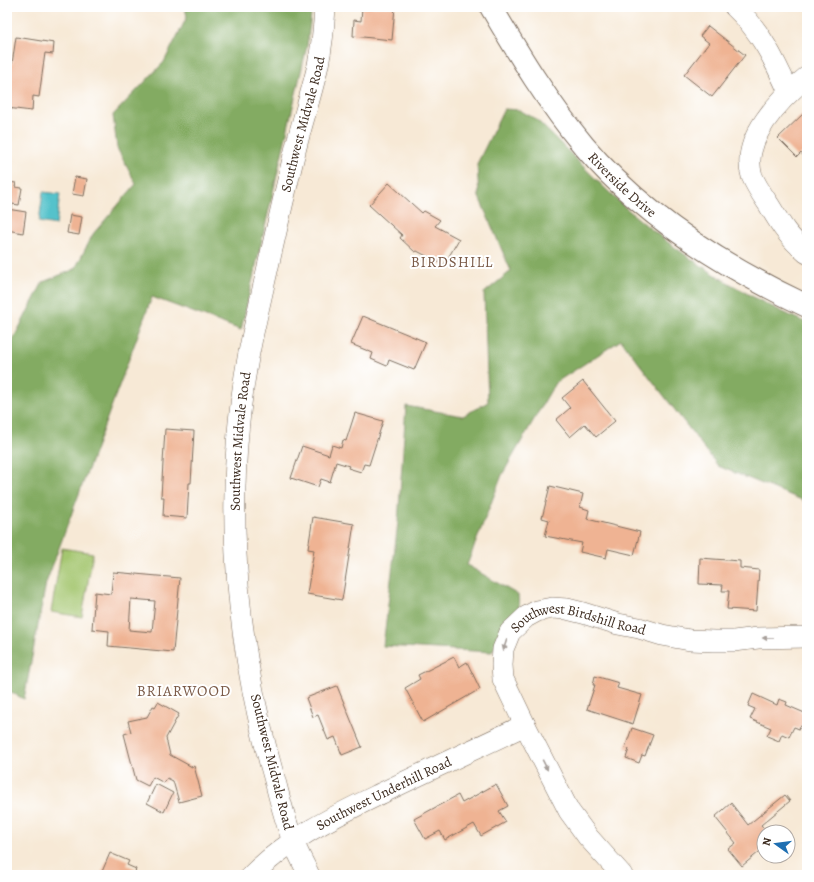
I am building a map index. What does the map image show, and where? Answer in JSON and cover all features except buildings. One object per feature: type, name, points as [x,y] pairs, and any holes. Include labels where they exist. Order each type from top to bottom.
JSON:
[{"type":"main road","name":"Riverside Drive","points":[[491,7],[515,48],[556,110],[584,146],[609,172],[638,199],[684,236],[726,263],[807,306]]},
{"type":"street","name":"Southwest Midvale Road","points":[[309,875],[293,841],[267,752],[249,665],[241,612],[238,577],[236,481],[239,418],[243,381],[296,146],[318,63],[325,7]]},
{"type":"street","points":[[735,7],[745,16],[775,60],[789,92]]},
{"type":"street","points":[[807,77],[789,92],[757,133],[753,142],[750,165],[756,185],[785,232],[807,253]]},
{"type":"street","name":"Southwest Birdshill Road","points":[[622,875],[588,837],[569,811],[525,725],[504,679],[502,665],[503,649],[510,632],[526,617],[537,611],[552,608],[567,609],[618,624],[690,640],[734,641],[758,638],[807,637]]},
{"type":"street","name":"Southwest Underhill Road","points":[[252,875],[271,856],[306,832],[350,809],[525,725]]},
{"type":"green space","points":[[185,7],[312,7],[307,46],[241,330],[152,297],[46,583],[24,699],[7,690],[7,351],[43,282],[75,269],[93,234],[136,184],[117,148],[113,115],[164,62],[187,17]]},
{"type":"green space","points":[[504,109],[519,110],[536,119],[626,208],[689,258],[735,287],[807,323],[807,502],[718,466],[621,340],[555,383],[502,475],[467,565],[518,595],[520,614],[500,637],[492,652],[383,646],[398,522],[406,406],[463,416],[488,402],[484,293],[511,271],[479,197],[477,164]]},
{"type":"green space","points":[[62,548],[93,553],[82,617],[51,612]]},
{"type":"water","points":[[43,192],[60,194],[56,225],[39,222]]},
{"type":"district","name":"BIRDSHILL","points":[[452,262]]},
{"type":"district","name":"BRIARWOOD","points":[[184,691]]}]
